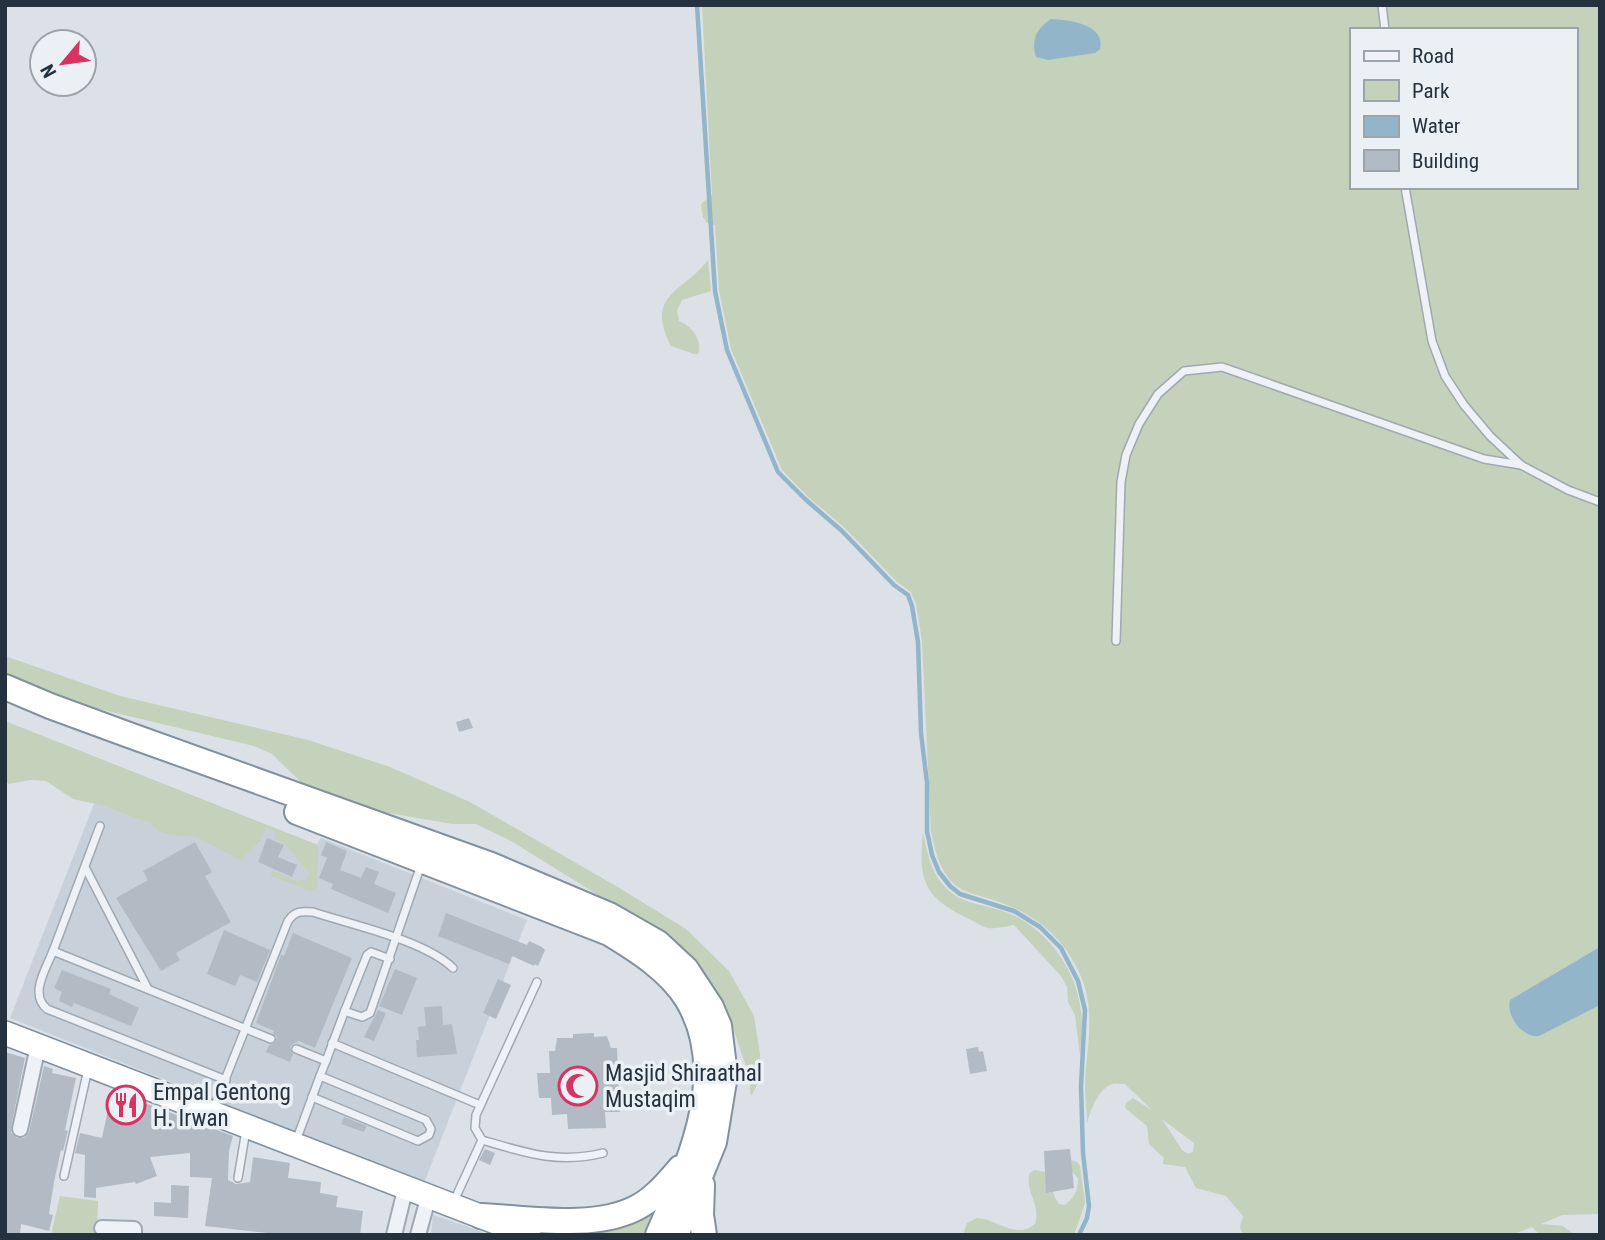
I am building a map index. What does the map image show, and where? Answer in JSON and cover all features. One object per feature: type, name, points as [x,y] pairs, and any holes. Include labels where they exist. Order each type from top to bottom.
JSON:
[{"type":"highway","points":[[5,687],[72,714],[503,869],[609,915],[658,943],[686,969],[699,987],[719,1026],[725,1075],[714,1142],[695,1163],[652,1198],[637,1208],[606,1219],[586,1221],[481,1216]]},
{"type":"highway","points":[[5,698],[609,933],[645,955],[686,997],[696,1018],[708,1075],[695,1163],[676,1235]]},
{"type":"highway","points":[[5,1033],[529,1235]]},
{"type":"highway","points":[[658,1235],[695,1163]]},
{"type":"highway","points":[[695,1163],[704,1235]]},
{"type":"street","points":[[20,1129],[38,1046]]},
{"type":"street","points":[[394,1235],[406,1186]]},
{"type":"street","points":[[418,1235],[429,1195]]},
{"type":"street","points":[[102,1228],[134,1229],[134,1235]]},
{"type":"lane","points":[[1382,5],[1385,28]]},
{"type":"lane","points":[[1405,189],[1432,341],[1445,376],[1464,405],[1490,436],[1521,465],[1568,490],[1600,502]]},
{"type":"lane","points":[[1116,641],[1121,482],[1126,455],[1139,424],[1158,394],[1184,371],[1222,367],[1484,459],[1521,465]]},
{"type":"lane","points":[[100,826],[38,991],[38,999],[47,1009],[226,1080]]},
{"type":"lane","points":[[345,1010],[362,1017],[368,1016],[423,860]]},
{"type":"lane","points":[[85,867],[148,990]]},
{"type":"lane","points":[[213,1111],[293,914],[313,912],[396,939],[437,956],[453,968]]},
{"type":"lane","points":[[53,951],[271,1039]]},
{"type":"lane","points":[[295,1143],[367,955],[371,952],[390,959]]},
{"type":"lane","points":[[537,982],[480,1105],[475,1128],[482,1140],[552,1158],[581,1158],[603,1153]]},
{"type":"lane","points":[[332,1043],[480,1105]]},
{"type":"lane","points":[[296,1048],[326,1060]]},
{"type":"lane","points":[[64,1176],[89,1065]]},
{"type":"lane","points":[[312,1097],[418,1141],[429,1135],[431,1125],[426,1120],[320,1076]]},
{"type":"lane","points":[[238,1178],[247,1125]]},
{"type":"lane","points":[[452,1205],[482,1140]]},
{"type":"shaded area","points":[[110,763],[317,845],[321,838],[527,920],[424,1183],[10,1018]]},
{"type":"shaded area","points":[[433,1215],[483,1232],[482,1235],[431,1235]]},
{"type":"green space","points":[[702,5],[1600,5],[1600,1214],[1562,1215],[1541,1224],[1563,1226],[1575,1235],[1540,1235],[1532,1227],[1510,1235],[1246,1235],[1240,1227],[1243,1216],[1226,1196],[1196,1188],[1185,1167],[1163,1164],[1164,1158],[1149,1144],[1147,1126],[1125,1108],[1126,1103],[1133,1098],[1153,1111],[1125,1084],[1112,1084],[1099,1095],[1087,1124],[1085,1086],[1089,1006],[1082,979],[1067,951],[1047,929],[1009,905],[958,887],[941,866],[931,831],[922,641],[916,604],[911,592],[897,582],[845,528],[807,496],[782,470],[731,349],[719,290],[715,225],[707,223],[703,217],[701,204],[712,195]],"holes":[[[1162,1119],[1194,1143],[1193,1152],[1188,1154],[1182,1150]]]},
{"type":"green space","points":[[708,260],[711,291],[682,300],[677,310],[679,321],[692,330],[699,343],[698,354],[694,354],[671,346],[662,315],[664,304],[670,296]]},
{"type":"green space","points":[[5,656],[120,696],[308,740],[390,767],[470,802],[616,886],[686,929],[729,971],[754,1016],[760,1055],[760,1080],[751,1096],[748,1072],[732,1025],[698,964],[674,942],[511,841],[476,824],[452,824],[372,810],[305,786],[272,754],[254,746],[74,703],[44,693],[5,673]]},
{"type":"green space","points":[[5,721],[318,845],[318,887],[310,891],[271,876],[274,871],[296,881],[307,879],[309,873],[285,844],[275,838],[276,832],[266,828],[260,841],[241,860],[196,837],[170,835],[158,831],[150,823],[105,806],[73,799],[46,781],[30,780],[9,784],[5,781]]},
{"type":"green space","points":[[923,832],[934,870],[948,890],[962,899],[1005,912],[1026,922],[1059,954],[1074,982],[1078,997],[1082,1022],[1080,1055],[1075,1015],[1068,1002],[1067,987],[1061,976],[1014,925],[987,928],[938,900],[931,892],[923,872]]},
{"type":"green space","points":[[1071,1160],[1080,1166],[1085,1203],[1074,1235],[963,1235],[967,1223],[977,1218],[1021,1230],[1035,1224],[1036,1211],[1029,1181],[1029,1174],[1034,1170],[1046,1172],[1057,1202],[1065,1205],[1078,1186],[1078,1178],[1069,1169]]},
{"type":"green space","points":[[665,1195],[651,1235],[608,1235],[593,1228]]},
{"type":"green space","points":[[60,1196],[98,1201],[97,1235],[51,1235]]},
{"type":"water","points":[[1051,19],[1076,22],[1092,29],[1100,41],[1100,49],[1095,53],[1048,60],[1036,57],[1036,35]]},
{"type":"water","points":[[1600,947],[1600,1005],[1539,1036],[1527,1034],[1517,1025],[1509,1007],[1510,1000]]},
{"type":"building","points":[[469,718],[473,728],[459,732],[456,722]]},
{"type":"building","points":[[267,838],[284,845],[278,857],[297,865],[292,877],[258,862]]},
{"type":"building","points":[[195,842],[212,872],[205,876],[231,922],[176,953],[180,960],[161,971],[116,898],[148,880],[143,871]]},
{"type":"building","points":[[326,842],[347,851],[340,870],[361,878],[366,867],[379,872],[374,884],[396,893],[388,913],[331,889],[333,884],[319,878],[327,858],[321,855]]},
{"type":"building","points":[[446,913],[527,945],[529,941],[542,947],[545,950],[538,966],[512,956],[509,964],[438,936]]},
{"type":"building","points":[[224,930],[270,950],[257,982],[240,975],[235,986],[207,974]]},
{"type":"building","points":[[293,933],[352,958],[315,1048],[299,1041],[293,1044],[290,1047],[293,1054],[290,1062],[266,1052],[277,1037],[274,1031],[256,1023],[281,955],[284,956]]},
{"type":"building","points":[[395,969],[417,978],[402,1015],[379,1006]]},
{"type":"building","points":[[62,970],[111,989],[109,994],[139,1008],[131,1026],[74,1003],[72,1007],[59,1001],[62,992],[54,988]]},
{"type":"building","points":[[498,979],[511,985],[496,1019],[483,1013]]},
{"type":"building","points":[[442,1006],[443,1025],[452,1024],[457,1054],[417,1057],[418,1027],[426,1026],[424,1007]]},
{"type":"building","points":[[378,1010],[386,1013],[374,1041],[364,1037]]},
{"type":"building","name":"Masjid Shiraathal Mustaqim","points":[[594,1033],[594,1037],[607,1036],[611,1048],[617,1048],[620,1112],[605,1112],[606,1128],[568,1129],[567,1114],[552,1115],[551,1098],[539,1098],[537,1073],[550,1073],[549,1051],[555,1051],[557,1038],[573,1038],[573,1034]]},
{"type":"building","points":[[978,1047],[979,1052],[983,1051],[987,1071],[970,1074],[966,1049]]},
{"type":"building","points":[[5,1052],[25,1058],[11,1127],[11,1133],[17,1138],[24,1138],[29,1132],[44,1066],[53,1069],[52,1073],[76,1078],[65,1130],[68,1131],[54,1182],[49,1214],[53,1215],[49,1231],[21,1224],[20,1235],[5,1235]]},
{"type":"building","points":[[112,1091],[233,1136],[229,1151],[228,1180],[236,1184],[250,1182],[253,1157],[290,1163],[288,1178],[321,1182],[320,1193],[338,1196],[336,1207],[363,1211],[360,1235],[284,1235],[205,1226],[212,1178],[190,1177],[190,1153],[150,1157],[157,1176],[136,1184],[96,1188],[96,1198],[84,1197],[85,1155],[75,1153],[80,1133],[102,1138]]},
{"type":"building","points":[[344,1117],[367,1126],[364,1132],[341,1124]]},
{"type":"building","points":[[485,1149],[495,1153],[490,1165],[479,1160]]},
{"type":"building","points":[[1070,1149],[1074,1188],[1046,1193],[1044,1151]]},
{"type":"building","points":[[171,1185],[189,1186],[188,1218],[154,1216],[154,1202],[171,1203]]},
{"type":"waterway","points":[[697,5],[715,291],[727,350],[778,472],[842,531],[894,585],[908,595],[918,642],[921,733],[927,783],[927,831],[939,872],[960,894],[1014,911],[1040,927],[1061,948],[1078,981],[1085,1010],[1081,1086],[1083,1153],[1089,1206],[1079,1235]]},
{"type":"place","name":"Masjid Shiraathal Mustaqim","points":[[578,1086]]},
{"type":"place","name":"Empal Gentong H. Irwan","points":[[126,1105]]}]
